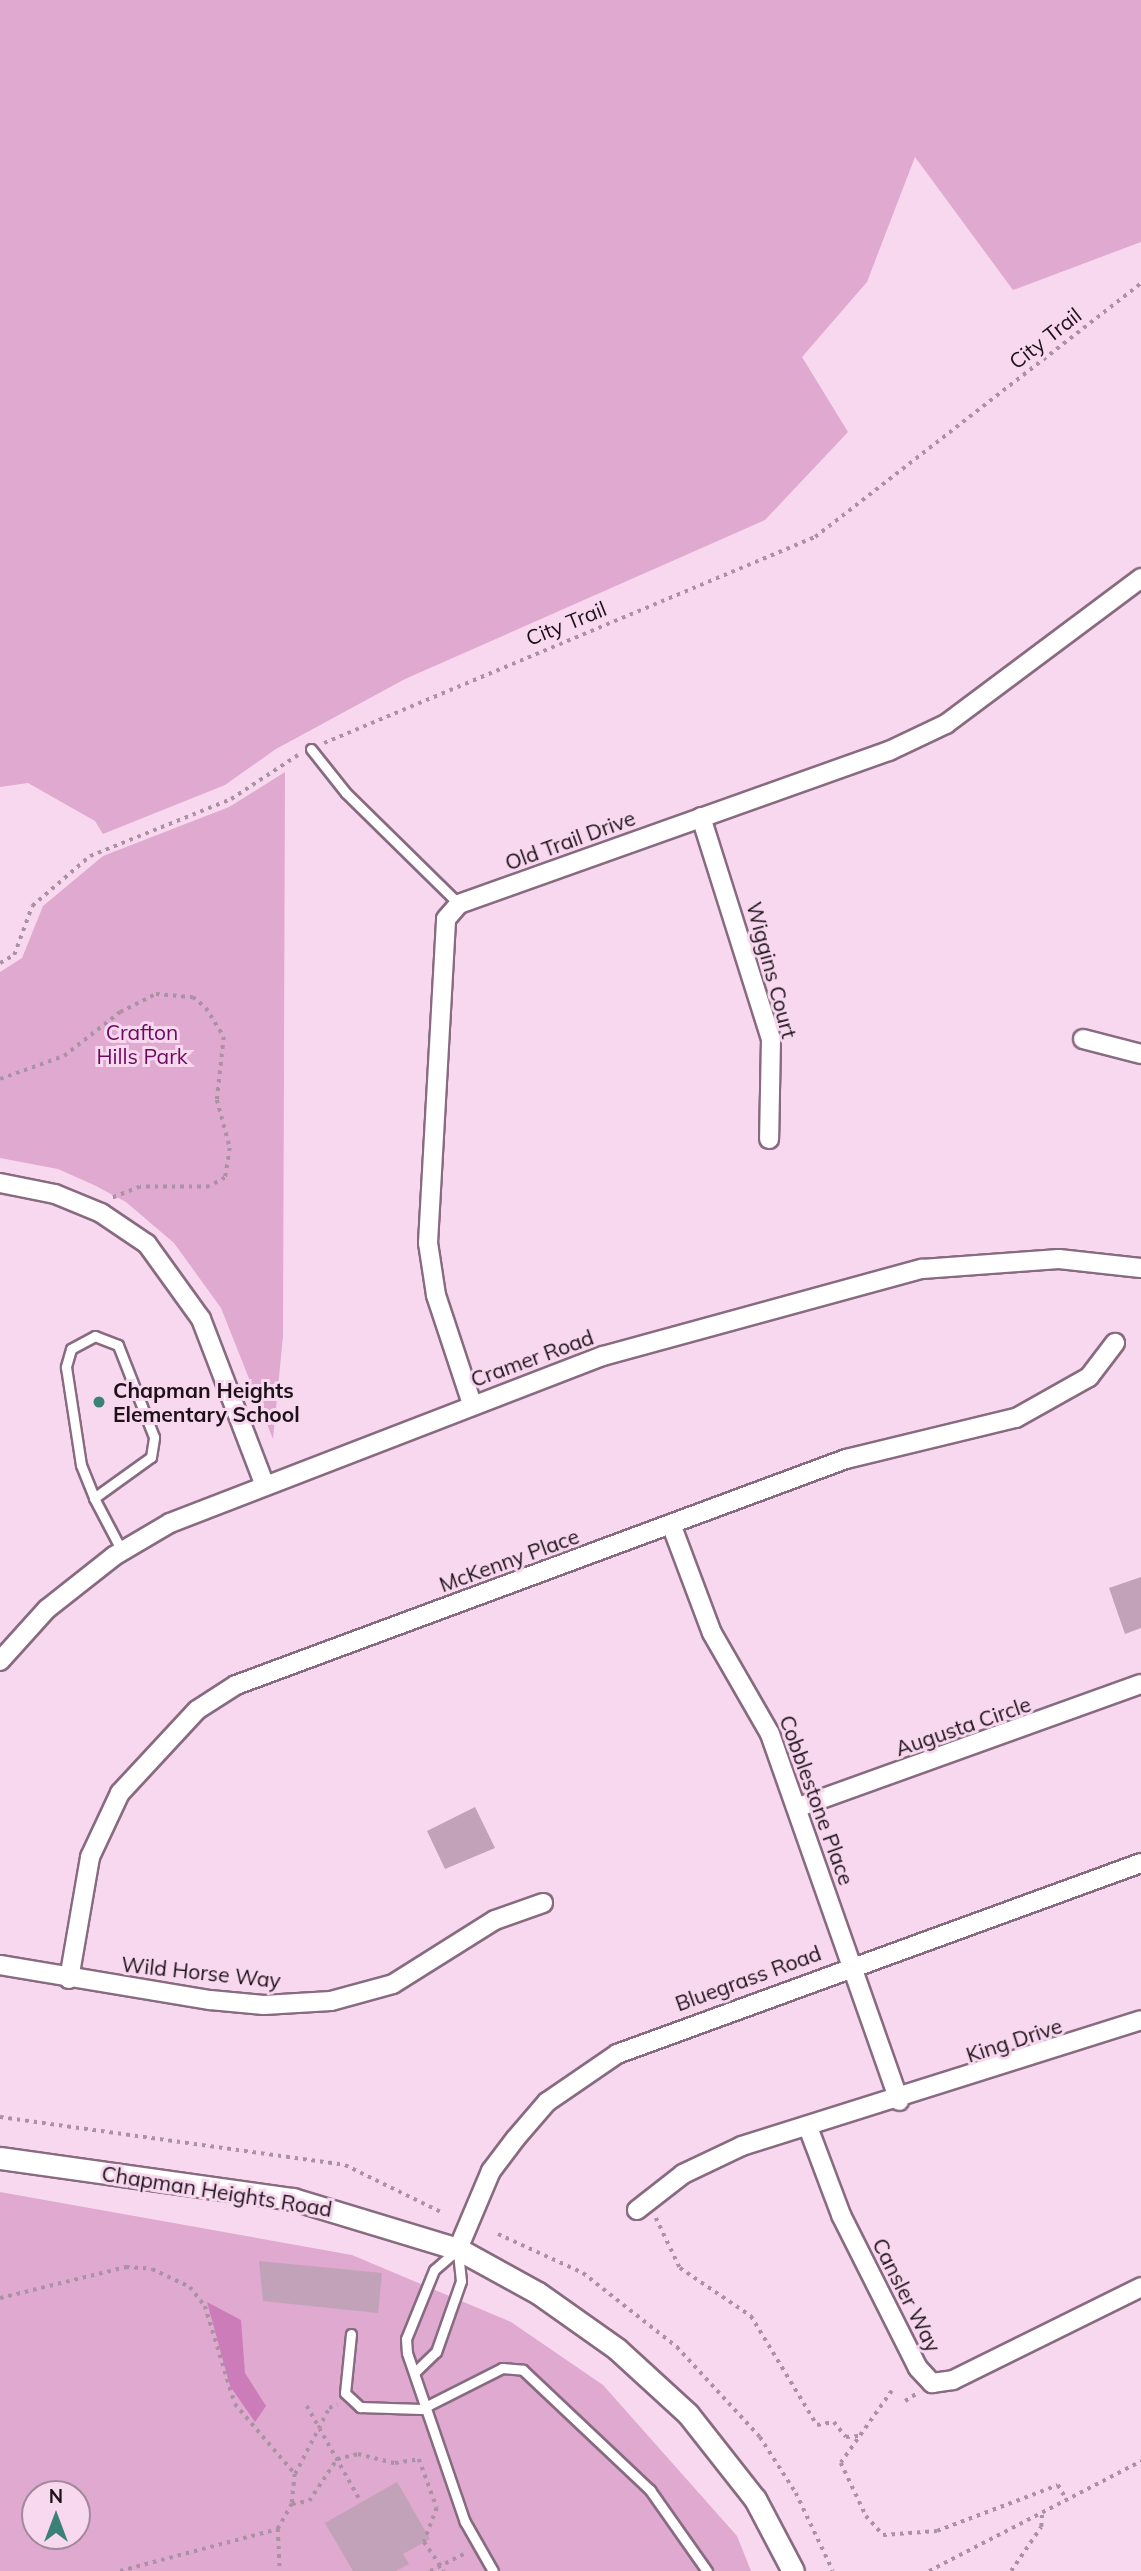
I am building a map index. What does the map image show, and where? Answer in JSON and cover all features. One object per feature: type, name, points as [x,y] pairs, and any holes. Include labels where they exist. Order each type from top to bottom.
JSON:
[{"type":"street","name":"Old Trail Drive","points":[[459,904],[889,751],[946,724],[1141,578]]},
{"type":"street","name":"Wiggins Court","points":[[701,817],[771,1039],[769,1139]]},
{"type":"street","points":[[459,904],[446,919],[443,937],[428,1243],[436,1295],[472,1404]]},
{"type":"street","points":[[1083,1039],[1141,1054]]},
{"type":"street","points":[[0,1184],[55,1194],[101,1213],[147,1244],[177,1279],[201,1319],[264,1483]]},
{"type":"street","name":"Cramer Road","points":[[1,1658],[47,1609],[122,1551],[264,1483],[603,1356],[922,1269],[1059,1259],[1141,1268]]},
{"type":"street","name":"McKenny Place","points":[[69,1979],[90,1857],[120,1793],[197,1710],[236,1685],[846,1460],[1016,1418],[1089,1377],[1115,1343]]},
{"type":"street","name":"Cobblestone Place","points":[[671,1524],[712,1633],[749,1690],[799,1807],[900,2101]]},
{"type":"street","name":"Augusta Circle","points":[[799,1807],[1141,1684]]},
{"type":"street","name":"Bluegrass Road","points":[[458,2249],[491,2171],[547,2102],[579,2077],[651,2038],[1141,1863]]},
{"type":"street","name":"Wild Horse Way","points":[[0,1965],[69,1979],[264,2005],[331,2001],[393,1984],[495,1920],[544,1903]]},
{"type":"street","name":"King Drive","points":[[637,2210],[683,2174],[742,2146],[900,2101],[1141,2020]]},
{"type":"street","name":"Cansler Way","points":[[808,2127],[841,2216],[918,2368],[932,2383],[953,2380],[1141,2287]]},
{"type":"street","name":"Chapman Heights Road","points":[[0,2158],[293,2199],[458,2249],[538,2293],[617,2349],[688,2414],[755,2499],[793,2571]]},
{"type":"lane","points":[[311,749],[346,793],[459,904]]},
{"type":"lane","points":[[94,1498],[151,1457],[154,1437],[118,1345],[96,1336],[71,1349],[66,1367],[81,1465],[94,1498],[122,1551]]},
{"type":"lane","points":[[458,2249],[434,2270],[406,2339],[416,2371],[421,2409],[479,2546],[493,2571]]},
{"type":"lane","points":[[416,2371],[436,2352],[461,2281],[458,2249]]},
{"type":"lane","points":[[351,2334],[350,2403],[421,2409],[502,2368],[523,2370],[650,2490],[707,2571]]},
{"type":"path","name":"City Trail","points":[[0,963],[14,955],[32,906],[90,856],[231,799],[311,749],[816,537],[1141,283]]},
{"type":"path","points":[[0,1079],[64,1056],[120,1012],[156,994],[193,997],[206,1008],[224,1037],[217,1100],[230,1148],[225,1178],[209,1187],[158,1184],[121,1192],[101,1213]]},
{"type":"path","points":[[0,2117],[345,2165],[441,2212]]},
{"type":"path","points":[[637,2210],[653,2212],[680,2268],[695,2282],[751,2316],[817,2425],[834,2422],[846,2437],[858,2436]]},
{"type":"path","points":[[498,2234],[583,2273],[677,2347],[760,2437],[833,2571]]},
{"type":"path","points":[[0,2298],[114,2268],[152,2269],[177,2278],[205,2306],[235,2404],[295,2474]]},
{"type":"path","points":[[892,2391],[858,2436],[841,2473],[883,2535],[937,2531],[1058,2484],[1067,2500]]},
{"type":"path","points":[[280,2571],[278,2529],[292,2504],[295,2474],[329,2408],[350,2403]]},
{"type":"path","points":[[307,2406],[361,2502]]},
{"type":"path","points":[[292,2504],[307,2503],[337,2459],[358,2454],[394,2463],[419,2459],[437,2508],[424,2542],[443,2571]]},
{"type":"path","points":[[929,2571],[1141,2461]]},
{"type":"path","points":[[1011,2571],[1041,2527],[1042,2514]]},
{"type":"path","points":[[120,2571],[278,2529]]},
{"type":"path","points":[[430,2571],[479,2546]]},
{"type":"green space","points":[[0,0],[1141,0],[1141,242],[1013,290],[915,157],[867,282],[802,357],[848,432],[765,520],[405,679],[276,749],[225,785],[103,834],[95,821],[28,783],[0,787]]},
{"type":"green space","name":"Crafton Hills Park","points":[[285,772],[283,1336],[273,1439],[221,1308],[174,1243],[126,1202],[94,1185],[58,1169],[0,1158],[0,972],[22,958],[43,906],[103,856],[229,807]]},
{"type":"green space","points":[[0,2192],[352,2255],[511,2322],[603,2385],[737,2536],[751,2571],[0,2571]]},
{"type":"shaded area","points":[[207,2302],[241,2320],[245,2373],[266,2406],[255,2422],[230,2386]]},
{"type":"building","points":[[1141,1577],[1141,1628],[1125,1634],[1109,1588]]},
{"type":"building","points":[[475,1807],[495,1848],[445,1869],[427,1831]]},
{"type":"building","points":[[259,2261],[382,2273],[378,2313],[263,2301]]},
{"type":"building","points":[[397,2482],[430,2539],[403,2554],[409,2564],[396,2571],[353,2571],[325,2523]]},
{"type":"place","name":"Chapman Heights Elementary School","points":[[99,1402]]}]
